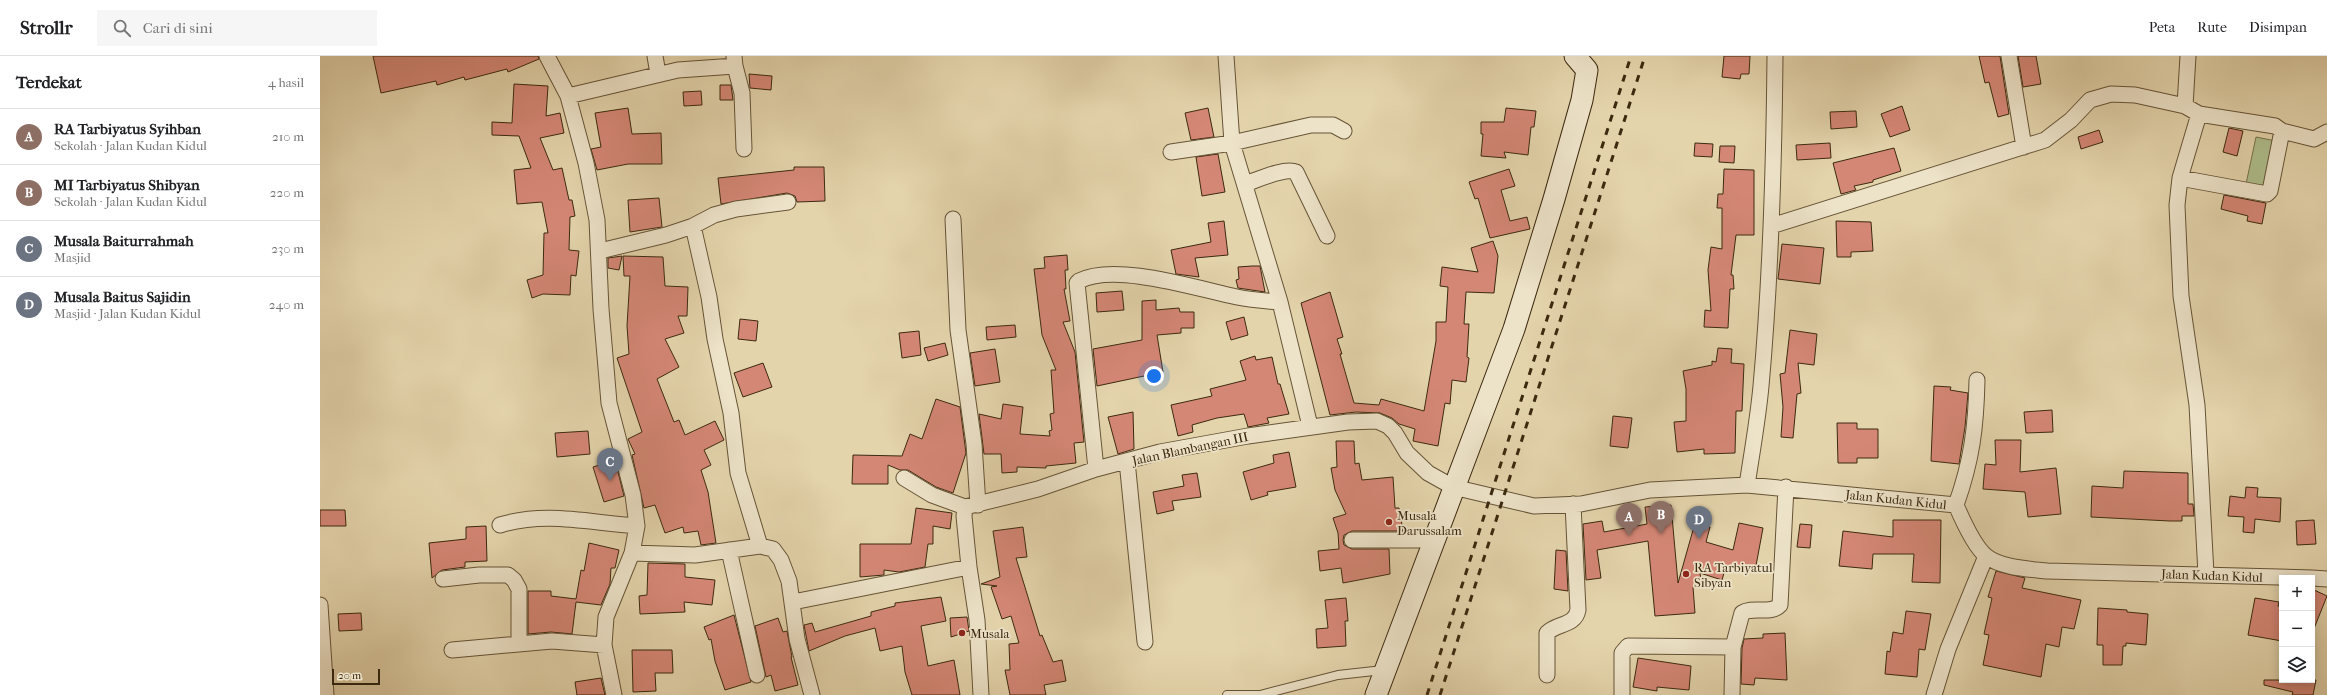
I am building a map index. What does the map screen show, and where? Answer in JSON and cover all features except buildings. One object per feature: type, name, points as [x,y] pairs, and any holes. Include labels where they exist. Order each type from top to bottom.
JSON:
[{"type":"street","points":[[547,56],[568,96],[587,170],[597,220],[600,251],[601,309],[609,403],[633,495],[637,526],[632,553],[606,617],[604,645],[614,695]]},
{"type":"street","points":[[655,56],[658,74]]},
{"type":"street","points":[[1226,56],[1232,143],[1280,302],[1310,426]]},
{"type":"street","points":[[1747,485],[1761,388],[1771,226],[1775,56]]},
{"type":"street","points":[[2009,56],[2024,147]]},
{"type":"street","points":[[2185,106],[2188,56]]},
{"type":"street","points":[[568,96],[658,74],[734,61],[742,94],[744,149]]},
{"type":"street","points":[[1376,695],[1453,487],[1514,329],[1554,199],[1582,100],[1584,61]]},
{"type":"street","points":[[1771,226],[2052,137],[2090,100],[2102,96],[2135,95],[2185,106],[2199,114],[2275,126],[2282,131],[2314,139],[2327,132]]},
{"type":"street","points":[[2199,114],[2180,178],[2177,205],[2181,296],[2197,405],[2206,574]]},
{"type":"street","points":[[1171,152],[1232,143],[1311,126],[1333,125],[1344,130]]},
{"type":"street","points":[[2180,178],[2267,194],[2270,191],[2282,131]]},
{"type":"street","points":[[1245,184],[1282,172],[1292,170],[1296,172],[1327,236]]},
{"type":"street","points":[[600,251],[693,226],[714,215],[736,209],[788,202]]},
{"type":"street","points":[[953,219],[958,330],[974,444],[972,506],[964,516],[968,567],[977,620],[981,695]]},
{"type":"street","points":[[693,226],[709,297],[715,339],[731,413],[738,472],[760,546]]},
{"type":"street","points":[[1096,469],[1077,283],[1079,280],[1118,273],[1161,280],[1240,298],[1280,302]]},
{"type":"street","points":[[1956,505],[1968,472],[1975,437],[1977,380]]},
{"type":"street","name":"Jalan Blambangan III","points":[[972,506],[1038,489],[1096,469],[1160,452],[1310,426],[1377,421],[1388,426],[1395,433],[1407,453],[1428,473],[1453,487]]},
{"type":"street","points":[[1127,461],[1144,642]]},
{"type":"street","points":[[904,478],[932,495],[972,506]]},
{"type":"street","name":"Jalan Kudan Kidul","points":[[1453,487],[1534,506],[1572,504],[1650,490],[1747,485],[1786,487],[1956,505],[1964,524],[1986,556],[1999,562],[2047,571],[2279,577]]},
{"type":"street","points":[[1732,695],[1733,647],[1744,612],[1773,609],[1780,605],[1786,487]]},
{"type":"street","points":[[1547,675],[1547,633],[1554,626],[1569,622],[1575,618],[1578,610],[1572,504]]},
{"type":"street","points":[[500,525],[519,520],[553,517],[637,526]]},
{"type":"street","points":[[1352,540],[1434,540]]},
{"type":"street","points":[[632,553],[695,555],[760,546],[773,549],[781,560],[793,602],[797,639],[812,695]]},
{"type":"street","points":[[729,550],[757,675]]},
{"type":"street","points":[[1934,695],[1948,649],[1986,556]]},
{"type":"street","points":[[793,602],[968,567]]},
{"type":"street","points":[[443,579],[479,575],[508,575],[514,580],[519,589],[519,644]]},
{"type":"street","name":"Jalan Kudan Kidul","points":[[2315,578],[2327,579]]},
{"type":"street","points":[[320,605],[326,695]]},
{"type":"street","points":[[452,650],[552,640],[604,645]]},
{"type":"street","points":[[1622,695],[1622,653],[1628,646],[1733,647]]},
{"type":"lane","points":[[1227,695],[1260,695],[1338,675],[1386,670]]},
{"type":"green space","points":[[2256,137],[2276,141],[2266,188],[2246,184]]},
{"type":"railway","points":[[1427,695],[1631,56]]},
{"type":"railway","points":[[1440,695],[1645,56]]},
{"type":"place","name":"Musala Baiturrahmah","points":[[610,481]]},
{"type":"place","name":"Musala Darussalam","points":[[1389,522]]},
{"type":"place","name":"MI Tarbiyatus Shibyan","points":[[1661,534]]},
{"type":"place","name":"RA Tarbiyatus Syihban","points":[[1629,536]]},
{"type":"place","name":"Musala Baitus Sajidin","points":[[1699,539]]},
{"type":"place","name":"RA Tarbiyatul Sibyan","points":[[1686,574]]},
{"type":"place","name":"Musala","points":[[962,633]]}]
